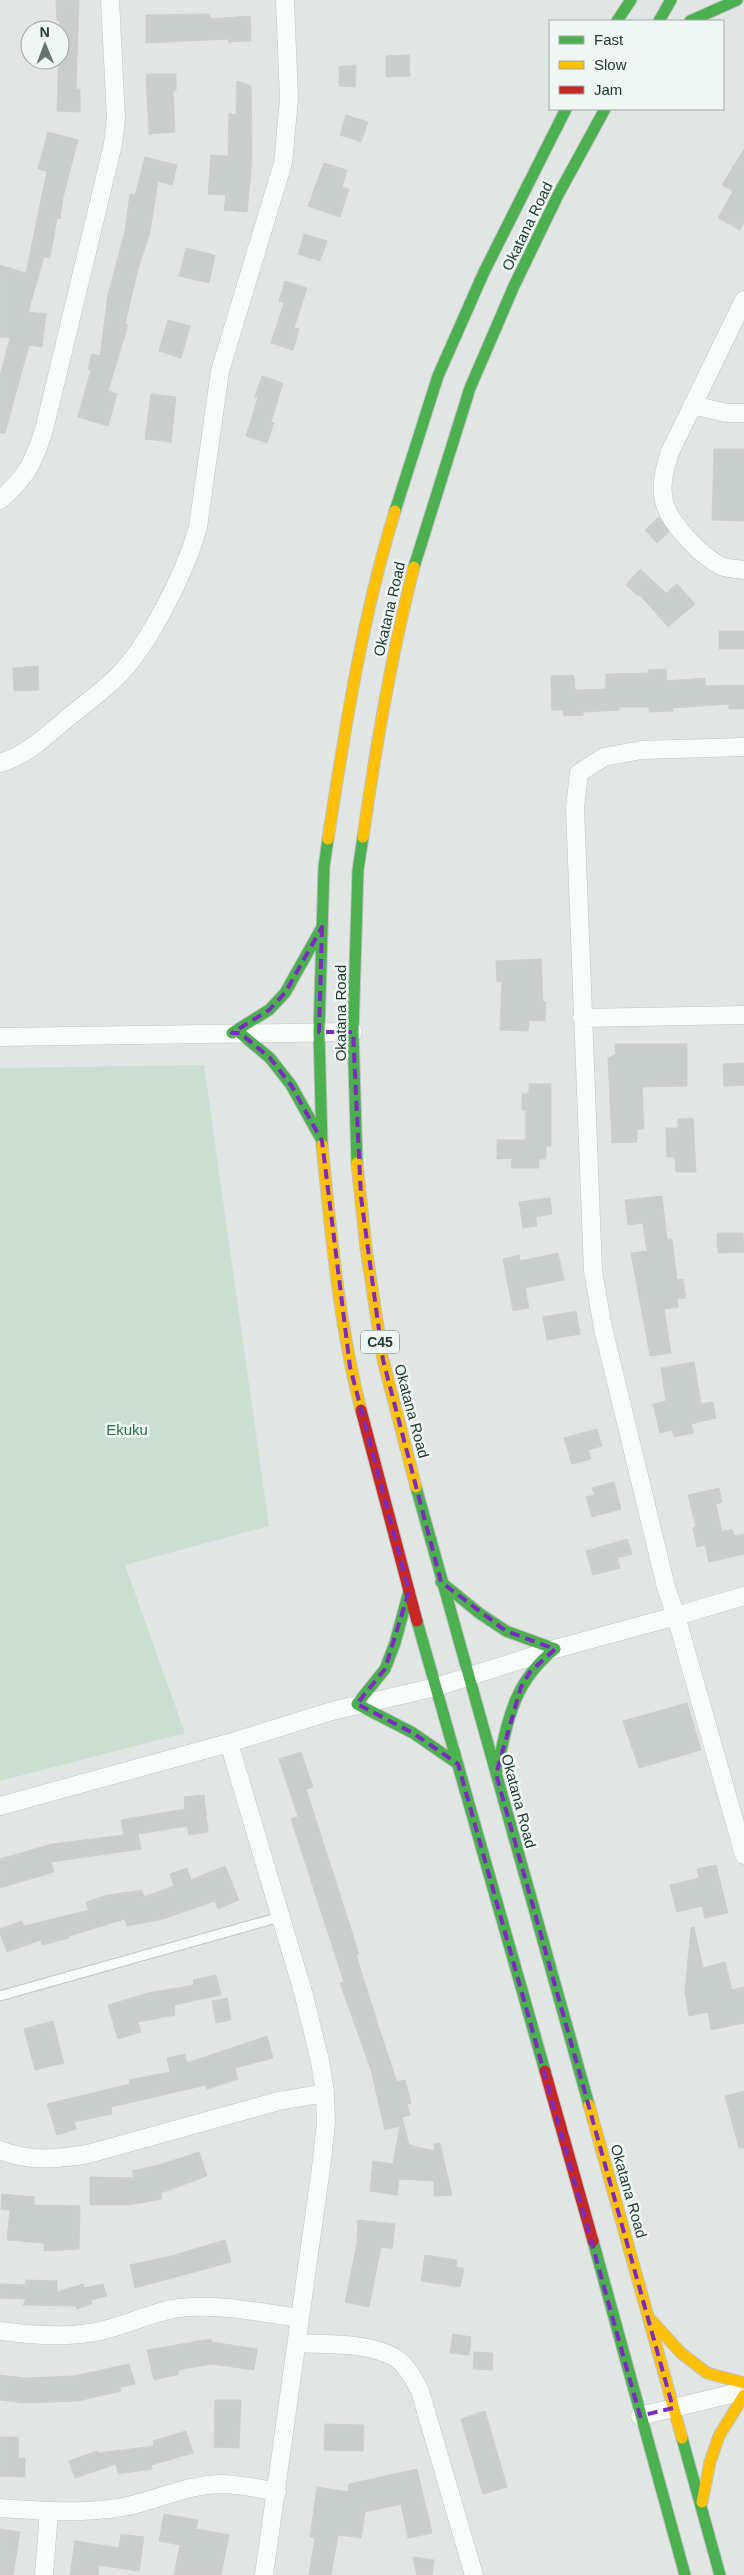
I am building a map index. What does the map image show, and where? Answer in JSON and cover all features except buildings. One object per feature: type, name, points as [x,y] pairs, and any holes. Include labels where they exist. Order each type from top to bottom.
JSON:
[{"type":"main road","points":[[616,20],[619,0]]},
{"type":"main road","points":[[617,20],[631,0]]},
{"type":"main road","points":[[660,20],[671,0]]},
{"type":"main road","points":[[692,20],[737,0]]},
{"type":"main road","name":"Okatana Road","points":[[565,110],[484,272],[438,376],[388,535],[368,610],[340,761],[324,867],[319,1032],[322,1141],[332,1253],[350,1367],[409,1591],[622,2344],[640,2416],[685,2575]]},
{"type":"main road","name":"Okatana Road","points":[[604,110],[554,203],[470,388],[418,553],[389,678],[358,870],[353,1032],[355,1139],[366,1248],[383,1360],[441,1582],[470,1677],[720,2575]]},
{"type":"main road","points":[[322,927],[285,994],[269,1010],[236,1033],[270,1058],[292,1085],[322,1141]]},
{"type":"main road","points":[[441,1582],[479,1613],[506,1631],[555,1649],[530,1672],[520,1687],[508,1724],[496,1774]]},
{"type":"main road","points":[[409,1591],[395,1644],[384,1670],[357,1704],[413,1733],[458,1764]]},
{"type":"main road","points":[[649,2318],[681,2353],[707,2373],[744,2383]]},
{"type":"main road","points":[[701,2507],[710,2462],[719,2436],[744,2395]]},
{"type":"street","points":[[0,500],[18,484],[34,461],[44,430],[112,144],[116,118],[110,0]]},
{"type":"street","points":[[0,762],[32,748],[125,667],[184,571],[198,527],[220,371],[283,163],[289,99],[285,0]]},
{"type":"street","points":[[744,300],[670,452],[662,478],[664,502],[675,523],[700,552],[723,567],[744,570]]},
{"type":"street","points":[[692,405],[727,413],[744,413]]},
{"type":"street","points":[[744,747],[641,750],[604,757],[579,773],[575,808],[582,1018],[594,1271],[603,1328],[659,1559],[744,1855]]},
{"type":"street","points":[[582,1018],[744,1016]]},
{"type":"street","points":[[0,1037],[353,1032]]},
{"type":"street","points":[[0,1806],[229,1743],[357,1704],[436,1687],[555,1649],[744,1596]]},
{"type":"street","points":[[229,1743],[302,1992],[325,2093],[326,2123],[321,2168],[264,2575]]},
{"type":"street","points":[[0,2150],[15,2156],[37,2159],[58,2159],[88,2154],[279,2101],[325,2093]]},
{"type":"street","points":[[0,2331],[65,2335],[95,2332],[179,2308],[209,2306],[300,2318]]},
{"type":"street","points":[[297,2342],[358,2346],[381,2352],[395,2357],[413,2377],[420,2391],[474,2575]]},
{"type":"street","points":[[640,2416],[744,2391]]},
{"type":"street","points":[[0,2508],[88,2512],[124,2506],[174,2492],[218,2484],[242,2485],[277,2492]]},
{"type":"street","points":[[44,2575],[49,2511]]},
{"type":"lane","points":[[0,1996],[280,1917]]},
{"type":"highlighted area","points":[[322,927],[319,1032],[353,1032],[361,1197],[383,1360],[441,1582],[506,1631],[555,1649],[530,1672],[521,1687],[496,1774],[673,2408],[640,2416],[458,1764],[413,1733],[357,1704],[385,1669],[409,1591],[350,1367],[322,1141],[291,1085],[270,1058],[240,1033],[232,1033],[269,1010],[285,993]]},
{"type":"green space","name":"Ekuku","points":[[204,1065],[269,1526],[125,1565],[185,1733],[0,1781],[0,1068]]},
{"type":"traffic: fast","points":[[618,20],[631,0]]},
{"type":"traffic: fast","points":[[660,20],[671,0]]},
{"type":"traffic: fast","points":[[692,20],[737,0]]},
{"type":"traffic: fast","points":[[395,511],[438,376],[484,272],[565,110]]},
{"type":"traffic: fast","points":[[414,567],[470,388],[514,286],[558,195],[604,110]]},
{"type":"traffic: fast","points":[[357,1163],[353,1032],[358,870],[363,837]]},
{"type":"traffic: fast","points":[[322,1145],[319,1032],[324,867],[328,839]]},
{"type":"traffic: fast","points":[[232,1033],[269,1010],[285,993],[321,929]]},
{"type":"traffic: fast","points":[[240,1033],[270,1058],[291,1085],[320,1137]]},
{"type":"traffic: fast","points":[[416,1487],[589,2105]]},
{"type":"traffic: fast","points":[[441,1582],[479,1613],[506,1631],[555,1649],[530,1675],[514,1703],[497,1770]]},
{"type":"traffic: fast","points":[[409,1591],[395,1643],[385,1669],[357,1704],[413,1733],[458,1764]]},
{"type":"traffic: fast","points":[[417,1621],[545,2071]]},
{"type":"traffic: fast","points":[[593,2241],[685,2575]]},
{"type":"traffic: fast","points":[[682,2438],[720,2575]]},
{"type":"traffic: slow","points":[[328,839],[348,715],[364,633],[383,551],[395,511]]},
{"type":"traffic: slow","points":[[363,837],[385,701],[414,567]]},
{"type":"traffic: slow","points":[[322,1145],[341,1312],[361,1410]]},
{"type":"traffic: slow","points":[[357,1163],[366,1248],[383,1360],[416,1487]]},
{"type":"traffic: slow","points":[[589,2105],[682,2438]]},
{"type":"traffic: slow","points":[[652,2321],[681,2353],[707,2373],[744,2383]]},
{"type":"traffic: slow","points":[[702,2502],[710,2462],[719,2436],[744,2395]]},
{"type":"traffic: jam","points":[[361,1410],[417,1621]]},
{"type":"traffic: jam","points":[[545,2071],[593,2241]]}]
